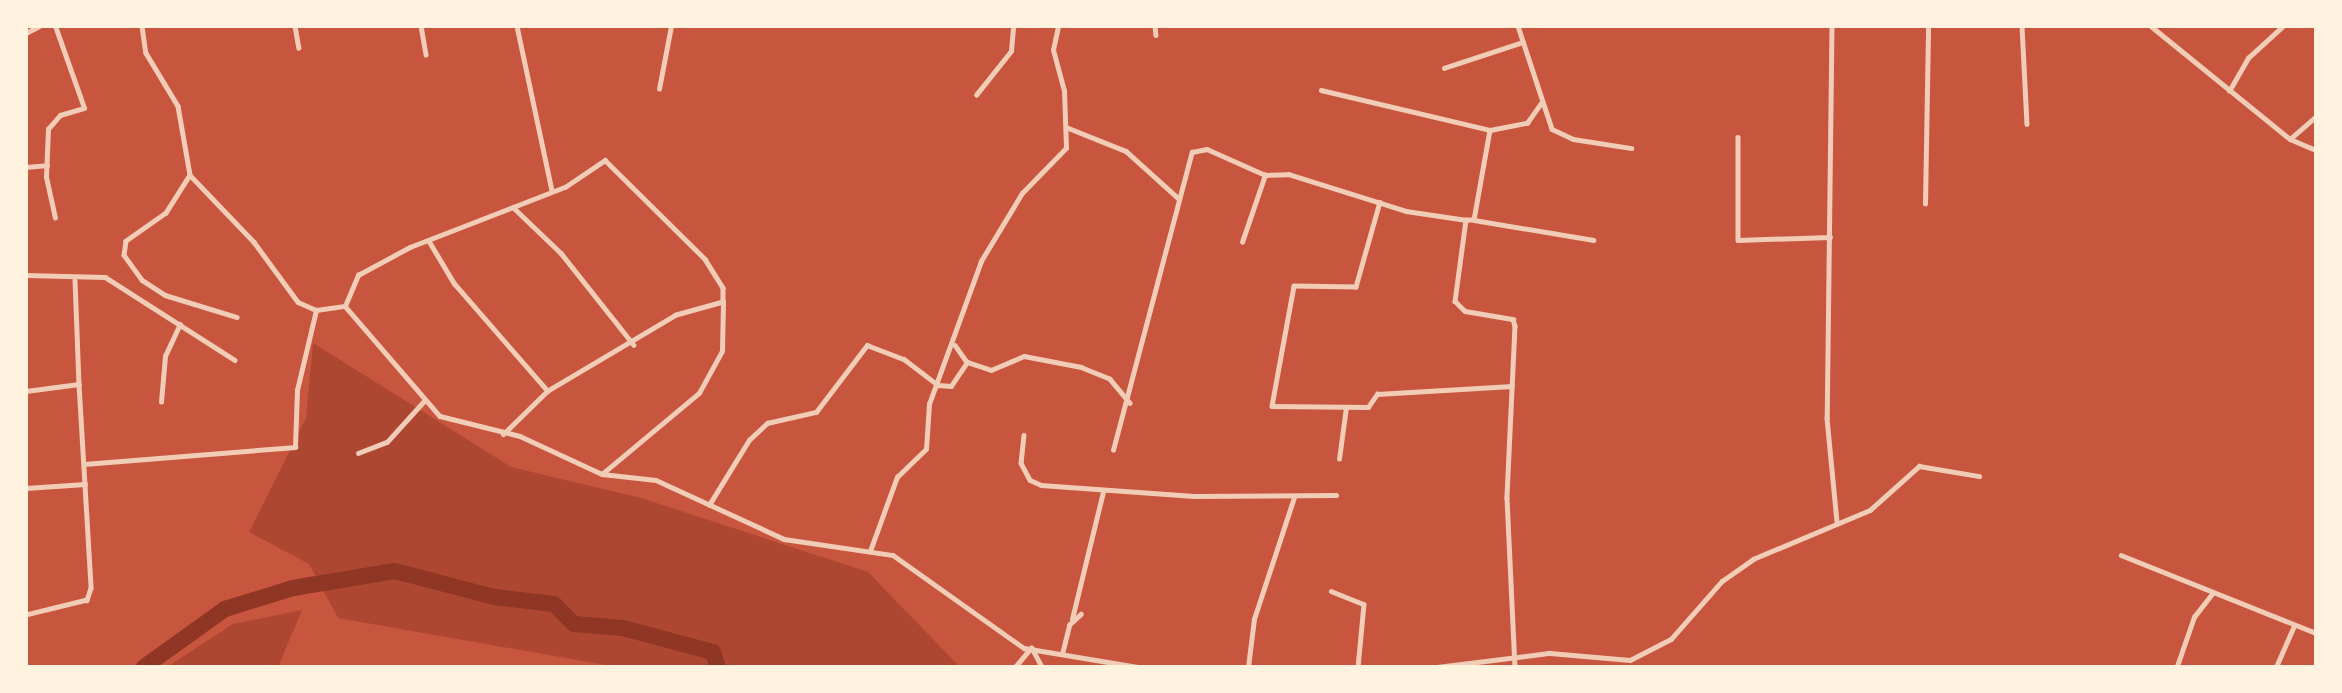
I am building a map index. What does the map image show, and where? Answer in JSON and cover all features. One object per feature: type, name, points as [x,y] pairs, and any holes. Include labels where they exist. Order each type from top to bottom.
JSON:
[{"type":"street","points":[[26,33],[40,26]]},
{"type":"street","points":[[55,26],[84,108],[60,115],[48,129],[47,165],[55,218]]},
{"type":"street","points":[[142,26],[146,53],[178,106],[190,175],[254,242],[298,302],[316,310],[345,306]]},
{"type":"street","points":[[295,26],[299,48]]},
{"type":"street","points":[[421,26],[426,55]]},
{"type":"street","points":[[517,26],[552,191]]},
{"type":"street","points":[[659,89],[671,26]]},
{"type":"street","points":[[976,96],[1011,51],[1013,26]]},
{"type":"street","points":[[870,551],[897,477],[926,449],[929,404],[954,344],[981,261],[1022,193],[1062,157],[1066,127],[1053,50],[1058,26]]},
{"type":"street","points":[[1155,26],[1156,35]]},
{"type":"street","points":[[1518,26],[1541,103],[1552,129],[1563,136],[1630,148]]},
{"type":"street","points":[[1832,26],[1828,467],[1837,521]]},
{"type":"street","points":[[1925,204],[1928,26]]},
{"type":"street","points":[[2022,26],[2027,124]]},
{"type":"street","points":[[2151,26],[2290,139],[2316,150]]},
{"type":"street","points":[[2229,91],[2248,58],[2283,26]]},
{"type":"street","points":[[1444,68],[1523,42]]},
{"type":"street","points":[[1321,90],[1490,130],[1527,123],[1541,103]]},
{"type":"street","points":[[2290,139],[2316,116]]},
{"type":"street","points":[[1066,127],[1126,151],[1178,198]]},
{"type":"street","points":[[1474,220],[1490,130]]},
{"type":"street","points":[[1738,137],[1738,240],[1830,237]]},
{"type":"street","points":[[1113,450],[1130,403],[1143,320],[1192,152],[1207,149],[1265,175],[1288,174],[1380,202],[1466,220],[1594,240]]},
{"type":"street","points":[[345,306],[358,275],[429,241],[552,191],[606,160],[705,259],[723,288],[723,302],[722,351],[699,393],[602,474]]},
{"type":"street","points":[[26,167],[47,165]]},
{"type":"street","points":[[190,175],[166,213],[126,241],[124,255],[142,280],[165,295],[237,317]]},
{"type":"street","points":[[1242,242],[1265,175]]},
{"type":"street","points":[[1380,202],[1356,287],[1294,286],[1272,406],[1368,407],[1377,394],[1512,386]]},
{"type":"street","points":[[513,207],[569,262],[634,345]]},
{"type":"street","points":[[1466,220],[1455,301],[1465,312],[1513,319],[1507,498],[1515,667]]},
{"type":"street","points":[[429,241],[454,283],[548,391]]},
{"type":"street","points":[[26,275],[75,280],[104,277],[235,360]]},
{"type":"street","points":[[26,615],[88,600],[75,280]]},
{"type":"street","points":[[504,434],[548,391],[634,345],[676,316],[723,302]]},
{"type":"street","points":[[345,306],[424,401],[457,424],[504,434],[602,474],[656,480],[785,539],[870,551],[915,566],[979,621],[1031,647],[1137,667]]},
{"type":"street","points":[[84,464],[295,447],[297,390],[316,310]]},
{"type":"street","points":[[161,402],[165,356],[180,324]]},
{"type":"street","points":[[954,344],[967,362],[991,370],[1024,356],[1054,359],[1110,379],[1130,403]]},
{"type":"street","points":[[709,505],[749,440],[767,423],[816,412],[867,345],[904,359],[938,385],[951,386],[967,362]]},
{"type":"street","points":[[26,391],[79,384]]},
{"type":"street","points":[[358,453],[394,436],[424,401]]},
{"type":"street","points":[[1339,459],[1346,407]]},
{"type":"street","points":[[1024,435],[1021,463],[1030,480],[1103,492],[1294,497],[1336,495]]},
{"type":"street","points":[[1437,667],[1569,652],[1630,660],[1653,651],[1753,558],[1837,521],[1870,510],[1919,467],[1979,476]]},
{"type":"street","points":[[26,488],[85,484]]},
{"type":"street","points":[[1062,654],[1103,492]]},
{"type":"street","points":[[1248,667],[1255,619],[1294,497]]},
{"type":"street","points":[[2120,555],[2292,628],[2316,634]]},
{"type":"street","points":[[1331,591],[1364,604],[1358,667]]},
{"type":"street","points":[[2178,666],[2194,617],[2213,593]]},
{"type":"street","points":[[1072,619],[1081,614]]},
{"type":"street","points":[[2276,667],[2292,628]]},
{"type":"street","points":[[1015,667],[1031,647]]},
{"type":"street","points":[[1031,647],[1042,667]]},
{"type":"shaded area","points":[[313,343],[511,467],[641,498],[868,572],[960,667],[617,667],[338,618],[309,564],[249,532],[306,418]]},
{"type":"shaded area","points":[[302,610],[278,667],[167,667],[233,624]]},
{"type":"waterway","points":[[144,667],[225,609],[293,588],[395,571],[494,597],[554,604],[574,624],[623,628],[713,652],[718,667]]}]
